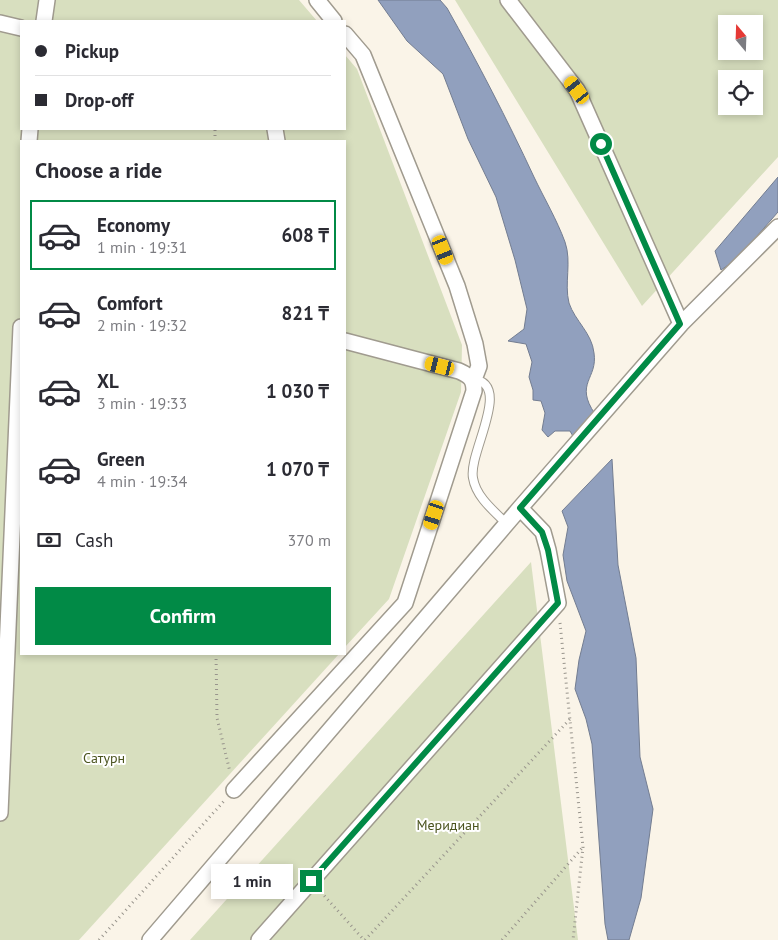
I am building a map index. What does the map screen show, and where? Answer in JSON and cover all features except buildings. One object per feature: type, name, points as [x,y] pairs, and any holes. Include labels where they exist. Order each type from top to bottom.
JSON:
[{"type":"street","points":[[44,20],[47,0]]},
{"type":"street","points":[[317,0],[333,20]]},
{"type":"street","points":[[508,0],[577,90],[680,324]]},
{"type":"street","points":[[0,23],[20,28]]},
{"type":"street","points":[[346,35],[363,55],[457,286],[475,344],[478,366],[476,374],[472,379]]},
{"type":"street","points":[[150,940],[680,324],[778,227]]},
{"type":"street","points":[[234,790],[405,603],[474,391],[474,381],[459,371],[346,341]]},
{"type":"street","points":[[0,813],[20,350]]},
{"type":"street","points":[[259,940],[558,603],[548,550],[542,532],[520,508]]},
{"type":"lane","points":[[472,379],[480,379],[488,386],[491,395],[488,414],[475,454],[473,478],[483,500],[507,524]]},
{"type":"path","points":[[558,603],[583,847],[573,940]]},
{"type":"path","points":[[99,940],[234,790],[217,718],[216,655]]},
{"type":"path","points":[[311,881],[364,940],[570,719]]},
{"type":"path","points":[[502,940],[583,847]]},
{"type":"green space","name":"Сатурн","points":[[0,0],[299,0],[316,20],[20,20],[20,130],[346,130],[346,56],[357,69],[462,345],[461,392],[389,599],[346,646],[346,140],[20,140],[20,655],[338,655],[79,940],[0,940]]},
{"type":"green space","points":[[455,0],[778,0],[778,157],[642,306]]},
{"type":"green space","name":"Меридиан","points":[[531,562],[578,940],[190,940]]},
{"type":"water","points":[[378,0],[440,0],[447,8],[492,91],[558,226],[565,242],[568,257],[567,288],[569,303],[590,339],[594,353],[593,369],[588,382],[587,395],[589,404],[595,414],[574,438],[570,431],[555,431],[548,437],[542,430],[545,413],[541,401],[533,400],[533,390],[529,377],[532,362],[526,344],[508,341],[524,329],[527,309],[515,260],[496,197],[468,139],[443,74],[407,41]]},
{"type":"water","points":[[778,177],[778,212],[737,259],[721,270],[715,251]]},
{"type":"water","points":[[612,459],[618,565],[636,658],[640,757],[653,809],[641,898],[629,940],[608,940],[605,924],[592,744],[586,719],[575,689],[586,631],[567,581],[563,555],[568,527],[562,511]]},
{"type":"route","points":[[311,881],[558,603],[548,550],[542,532],[520,508],[680,324],[601,144]]}]
